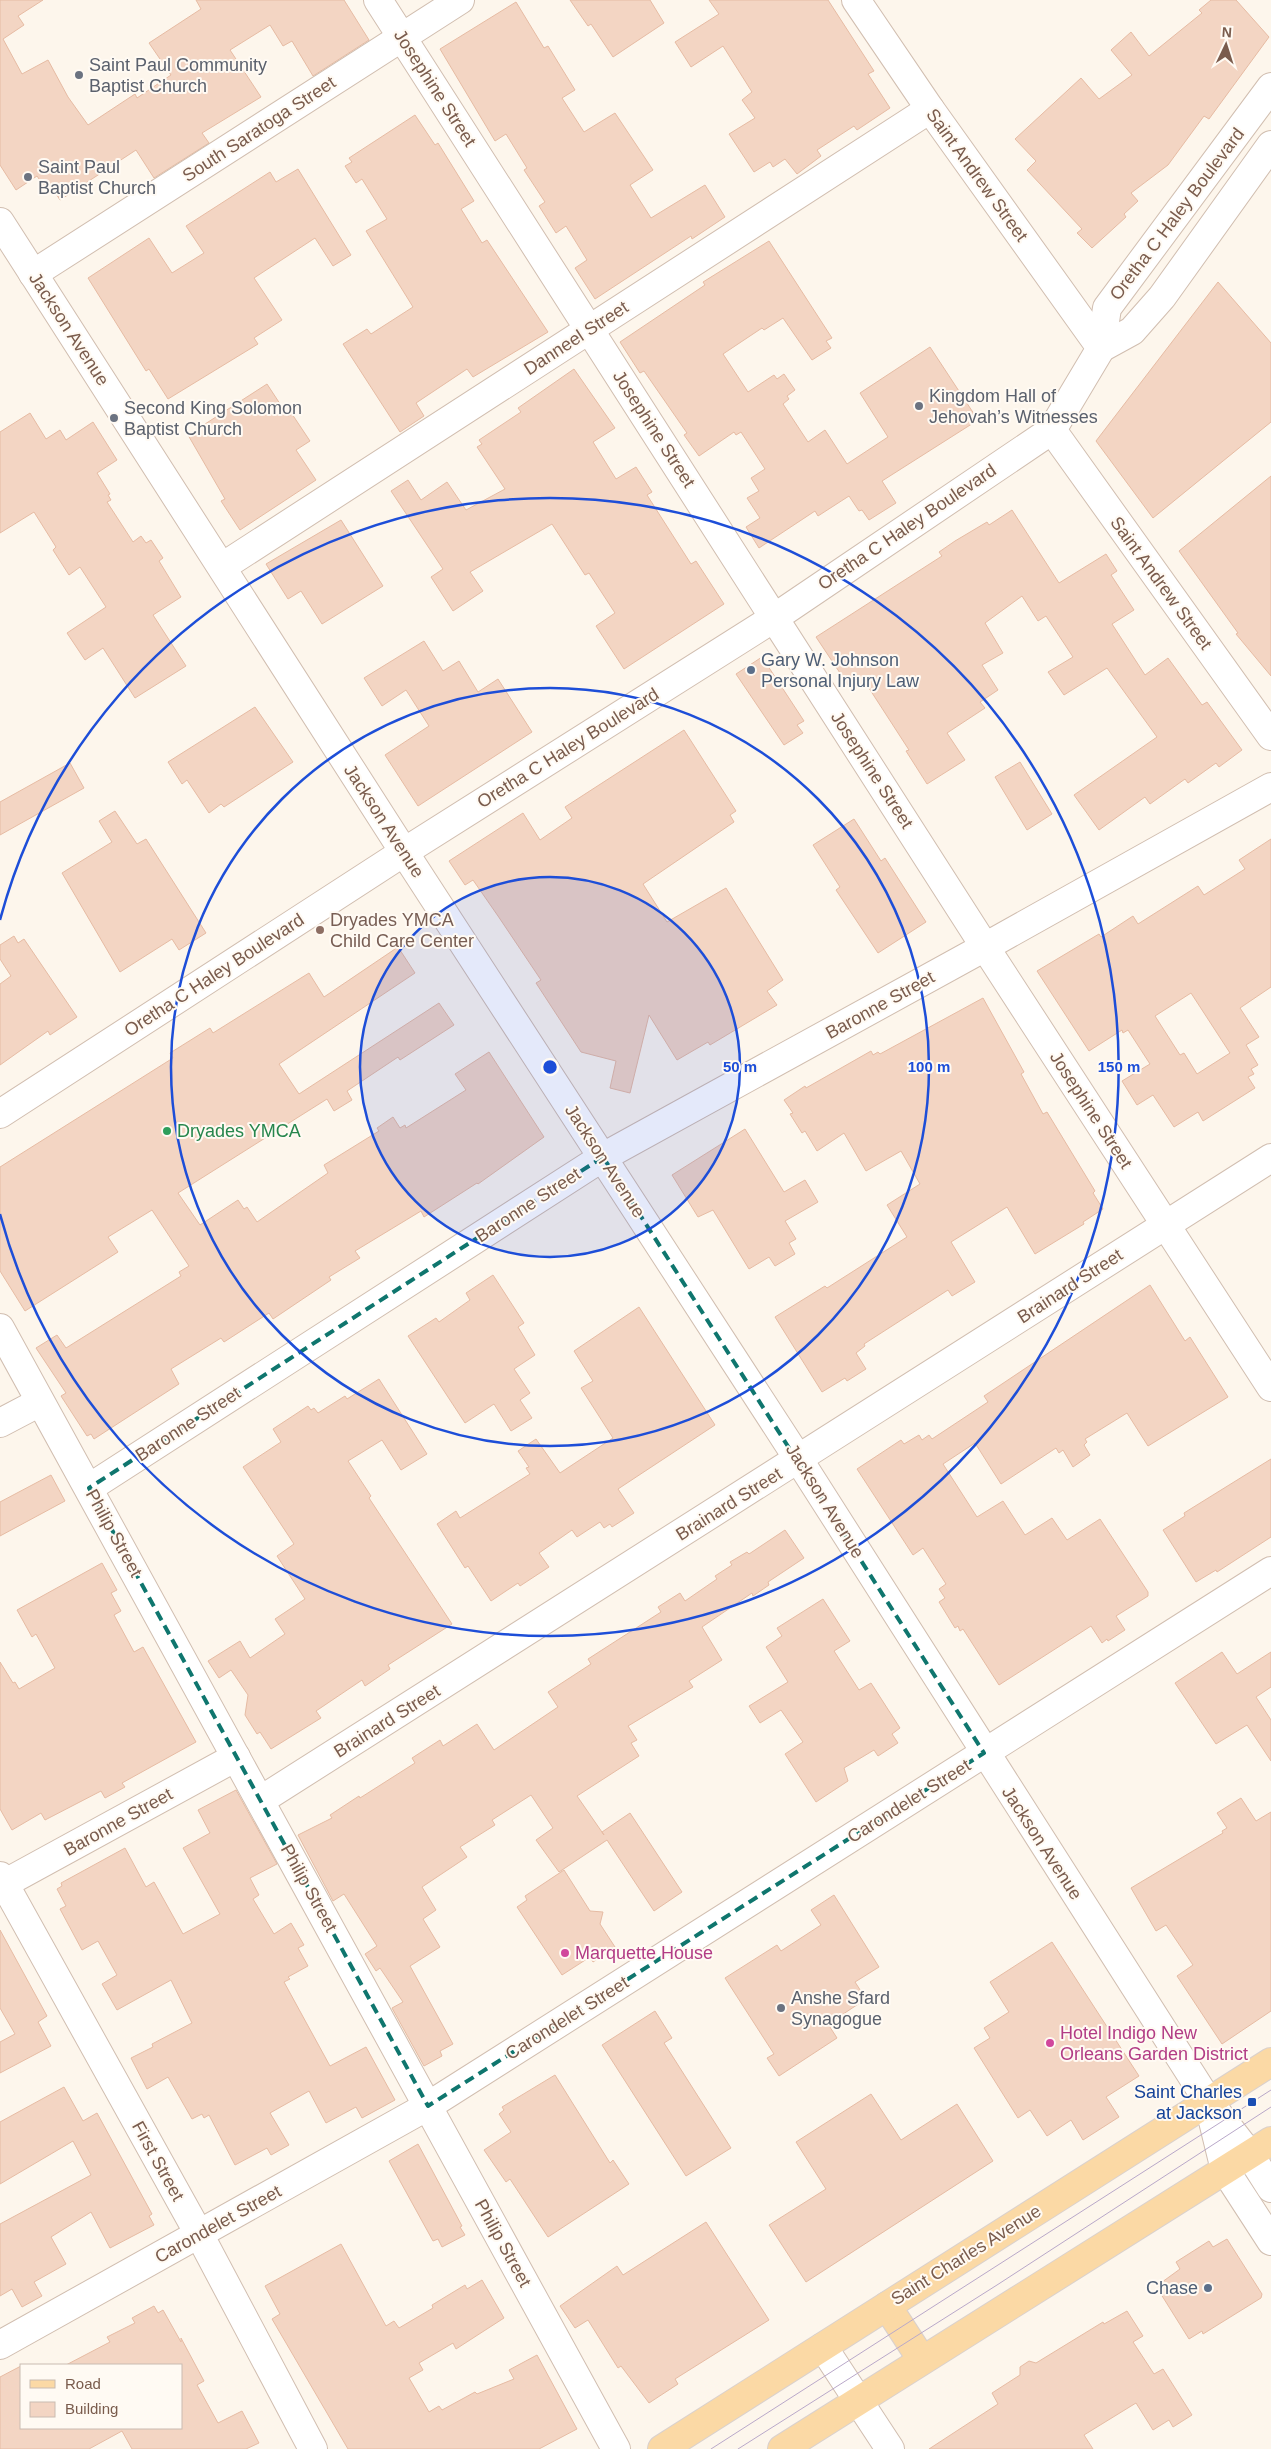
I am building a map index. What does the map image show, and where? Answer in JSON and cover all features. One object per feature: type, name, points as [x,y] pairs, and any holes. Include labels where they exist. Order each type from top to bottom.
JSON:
[{"type":"main road","name":"Saint Charles Avenue","points":[[662,2449],[1271,2062]]},
{"type":"main road","points":[[782,2449],[1260,2148]]},
{"type":"main road","points":[[887,2306],[922,2360]]},
{"type":"street","name":"Josephine Street","points":[[378,0],[774,618],[1271,1387]]},
{"type":"street","name":"South Saratoga Street","points":[[33,274],[460,0]]},
{"type":"street","name":"Saint Andrew Street","points":[[856,0],[930,109],[1101,348]]},
{"type":"street","name":"Oretha C Haley Boulevard","points":[[0,1114],[404,852],[774,618],[1052,430],[1101,348],[1106,308],[1271,87]]},
{"type":"street","name":"Danneel Street","points":[[222,567],[930,109]]},
{"type":"street","name":"Oretha C Haley Boulevard","points":[[1101,348],[1132,331],[1162,297],[1271,145]]},
{"type":"street","name":"Jackson Avenue","points":[[0,222],[404,852],[799,1460],[984,1753],[1208,2101],[1260,2148],[1271,2188]]},
{"type":"street","name":"Saint Andrew Street","points":[[1052,430],[1271,736]]},
{"type":"street","name":"Baronne Street","points":[[89,1488],[603,1157],[986,947],[1271,787]]},
{"type":"street","name":"Brainard Street","points":[[261,1800],[799,1460],[1165,1224],[1271,1158]]},
{"type":"street","name":"Philip Street","points":[[0,1328],[616,2449]]},
{"type":"street","points":[[0,1423],[40,1402]]},
{"type":"street","name":"Carondelet Street","points":[[0,2345],[428,2106],[1271,1571]]},
{"type":"street","name":"Baronne Street","points":[[2,1882],[236,1757]]},
{"type":"street","name":"First Street","points":[[2,1882],[199,2234],[313,2449]]},
{"type":"street","name":"Jackson Avenue","points":[[1208,2101],[1226,2170],[1271,2241]]},
{"type":"street","points":[[823,2346],[890,2449]]},
{"type":"highlighted area","points":[[603,1157],[984,1753],[428,2106],[89,1488]]},
{"type":"building","points":[[0,0],[43,0],[18,16],[24,25],[3,39],[22,74],[48,60],[68,97],[88,125],[135,94],[137,98],[171,75],[149,43],[201,9],[196,0],[344,0],[369,40],[313,76],[292,41],[283,46],[270,25],[230,50],[261,97],[202,133],[209,143],[154,178],[136,150],[60,200],[53,189],[48,192],[37,176],[16,190],[0,165]]},
{"type":"building","points":[[570,0],[650,0],[664,23],[613,57],[591,24],[588,26]]},
{"type":"building","points":[[709,0],[828,0],[874,71],[868,74],[890,108],[857,130],[854,126],[817,150],[821,156],[797,174],[785,159],[773,167],[770,162],[754,172],[729,134],[755,118],[742,100],[752,92],[723,46],[691,67],[675,42],[719,14]]},
{"type":"building","points":[[1211,0],[1236,0],[1269,37],[1209,119],[1204,116],[1168,165],[1131,193],[1138,201],[1124,214],[1126,217],[1092,248],[1077,233],[1082,229],[1027,170],[1036,161],[1015,139],[1081,78],[1099,99],[1132,75],[1111,50],[1131,32],[1149,56],[1202,13],[1199,10]]},
{"type":"building","points":[[516,2],[544,48],[548,46],[575,90],[562,98],[584,132],[615,113],[653,170],[630,185],[651,218],[705,185],[725,217],[692,239],[691,236],[595,299],[575,268],[587,260],[566,226],[556,233],[539,206],[545,202],[524,170],[527,168],[506,134],[495,141],[440,49]]},
{"type":"building","points":[[415,115],[435,145],[438,143],[474,201],[461,209],[482,243],[487,240],[548,332],[473,377],[467,369],[416,403],[424,416],[400,432],[343,344],[367,329],[371,334],[413,307],[366,231],[387,219],[362,179],[356,183],[345,166],[352,162],[349,158]]},
{"type":"building","points":[[298,169],[351,255],[333,266],[315,238],[254,278],[282,320],[254,338],[258,344],[168,399],[149,369],[146,371],[88,278],[149,238],[172,273],[204,253],[186,226],[270,172],[276,182]]},
{"type":"building","points":[[769,241],[832,338],[826,341],[831,348],[812,360],[783,318],[764,330],[762,328],[723,354],[748,392],[774,375],[777,379],[784,374],[795,390],[787,396],[789,399],[783,404],[808,442],[825,430],[847,464],[888,437],[860,393],[930,347],[978,420],[882,481],[896,503],[869,520],[862,510],[859,511],[849,496],[818,516],[815,511],[759,548],[746,527],[760,518],[747,498],[759,491],[751,478],[765,469],[741,432],[736,435],[734,432],[699,456],[684,435],[687,433],[644,371],[640,373],[620,342],[705,285],[703,282]]},
{"type":"building","points":[[1218,282],[1271,343],[1271,422],[1153,518],[1096,441]]},
{"type":"building","points":[[574,369],[615,428],[593,442],[616,479],[636,467],[652,492],[647,495],[691,564],[696,561],[724,604],[624,669],[596,626],[615,613],[589,573],[585,575],[552,524],[470,572],[483,591],[453,611],[431,577],[443,569],[391,491],[408,480],[421,500],[447,482],[466,510],[505,489],[477,447],[482,444],[479,440],[521,412],[518,408]]},
{"type":"building","points":[[267,384],[288,416],[292,414],[310,441],[296,450],[316,480],[240,530],[221,501],[225,499],[188,435]]},
{"type":"building","points":[[30,413],[46,439],[60,430],[66,440],[93,422],[117,460],[97,473],[110,494],[108,495],[111,500],[107,502],[133,542],[141,536],[146,543],[151,540],[163,558],[159,561],[181,597],[153,615],[186,666],[135,698],[103,648],[85,660],[67,633],[106,607],[80,567],[69,575],[53,550],[56,547],[34,512],[0,533],[0,432]]},
{"type":"building","points":[[1271,476],[1271,676],[1236,634],[1238,633],[1179,551]]},
{"type":"building","points":[[1012,510],[1059,583],[1106,554],[1117,571],[1111,575],[1134,610],[1112,624],[1145,675],[1168,658],[1202,705],[1207,702],[1242,750],[1219,767],[1216,763],[1188,783],[1185,779],[1150,804],[1145,797],[1099,830],[1074,795],[1157,737],[1107,668],[1064,695],[1048,672],[1073,657],[1046,616],[1038,621],[1022,596],[985,623],[1003,653],[982,665],[998,690],[980,702],[985,708],[947,733],[965,760],[927,784],[906,751],[909,750],[865,682],[852,691],[816,637],[942,556],[939,552],[955,541],[987,522],[989,525]]},
{"type":"building","points":[[341,520],[383,586],[322,624],[301,591],[288,599],[266,564]]},
{"type":"building","points":[[424,641],[443,671],[459,661],[478,692],[498,679],[532,732],[418,806],[385,755],[429,726],[406,690],[382,706],[364,678]]},
{"type":"building","points":[[762,657],[804,721],[797,725],[803,733],[784,745],[736,674]]},
{"type":"building","points":[[255,707],[293,762],[224,807],[221,804],[209,813],[187,780],[182,784],[168,762]]},
{"type":"building","points":[[684,730],[736,811],[730,815],[734,822],[643,884],[667,922],[726,888],[783,980],[767,991],[777,1005],[710,1045],[708,1042],[677,1060],[649,1015],[630,1093],[610,1088],[616,1061],[581,1052],[536,983],[541,980],[498,916],[473,880],[465,885],[449,861],[523,813],[540,840],[572,818],[565,807]]},
{"type":"building","points":[[1020,762],[1052,814],[1027,830],[995,777]]},
{"type":"building","points":[[70,763],[84,788],[0,835],[0,802]]},
{"type":"building","points":[[115,811],[137,844],[146,839],[206,933],[179,950],[172,939],[120,972],[62,873],[112,842],[99,821]]},
{"type":"building","points":[[854,819],[881,861],[885,858],[926,922],[878,953],[836,890],[840,887],[813,845]]},
{"type":"building","points":[[1271,839],[1271,987],[1240,1008],[1259,1037],[1246,1045],[1258,1065],[1251,1069],[1254,1074],[1248,1077],[1255,1088],[1203,1121],[1198,1112],[1174,1127],[1153,1095],[1137,1105],[1122,1081],[1150,1064],[1128,1030],[1123,1033],[1122,1030],[1089,1051],[1037,971],[1099,934],[1101,937],[1133,916],[1138,924],[1198,886],[1204,895],[1245,869],[1239,860]],"holes":[[[1191,993],[1230,1053],[1197,1074],[1184,1053],[1180,1055],[1155,1016]]]},
{"type":"building","points":[[14,936],[18,943],[24,939],[77,1017],[50,1035],[48,1031],[0,1065],[0,984],[11,976],[0,959],[0,945]]},
{"type":"building","points":[[398,947],[415,973],[279,1064],[299,1094],[439,1003],[454,1025],[400,1060],[398,1057],[347,1091],[352,1100],[334,1111],[327,1099],[178,1193],[200,1225],[238,1200],[244,1209],[247,1207],[257,1222],[328,1173],[324,1165],[379,1131],[377,1128],[393,1117],[400,1128],[405,1125],[406,1128],[466,1090],[455,1074],[489,1052],[544,1137],[478,1184],[424,1217],[421,1211],[355,1251],[360,1258],[329,1277],[331,1280],[273,1319],[269,1313],[224,1342],[221,1338],[171,1369],[179,1384],[94,1439],[91,1434],[87,1436],[61,1396],[66,1393],[36,1348],[57,1335],[66,1348],[181,1276],[179,1272],[189,1266],[152,1210],[108,1237],[118,1252],[25,1311],[0,1271],[0,1167],[173,1058],[170,1053],[210,1028],[213,1033],[309,973],[324,997]]},
{"type":"building","points":[[983,998],[1024,1072],[1021,1074],[1043,1114],[1047,1112],[1095,1191],[1093,1193],[1103,1209],[1083,1222],[1084,1224],[1035,1254],[1007,1207],[951,1242],[975,1282],[952,1296],[948,1290],[864,1344],[865,1346],[856,1353],[866,1369],[847,1381],[845,1378],[822,1392],[775,1317],[825,1286],[827,1288],[907,1237],[887,1205],[920,1184],[901,1151],[866,1171],[844,1133],[817,1151],[805,1131],[802,1133],[790,1114],[793,1113],[784,1100],[805,1086],[806,1088],[871,1051],[873,1055],[878,1052],[880,1054]]},
{"type":"building","points":[[745,1129],[784,1192],[805,1180],[818,1202],[785,1221],[796,1239],[789,1243],[795,1254],[775,1266],[769,1257],[749,1269],[713,1210],[698,1217],[672,1175]]},
{"type":"building","points":[[493,1275],[524,1323],[518,1327],[535,1355],[514,1369],[530,1393],[520,1400],[532,1418],[511,1431],[494,1404],[465,1423],[408,1336],[436,1318],[439,1322],[470,1300],[466,1293]]},
{"type":"building","points":[[1150,1285],[1185,1341],[1190,1337],[1228,1397],[1148,1446],[1127,1413],[1085,1439],[1087,1442],[1084,1445],[1090,1455],[1073,1467],[1063,1450],[1059,1453],[1056,1448],[1001,1484],[975,1443],[943,1464],[977,1517],[1003,1501],[1025,1535],[1052,1518],[1067,1540],[1100,1519],[1148,1592],[1148,1596],[1116,1616],[1125,1630],[1108,1641],[1107,1639],[1102,1643],[1091,1626],[999,1685],[963,1629],[960,1631],[958,1626],[955,1628],[939,1602],[945,1598],[939,1589],[946,1584],[923,1548],[913,1555],[857,1469],[901,1440],[904,1444],[919,1435],[922,1440],[929,1435],[932,1439],[988,1402],[984,1396]]},
{"type":"building","points":[[639,1307],[715,1425],[618,1489],[634,1513],[612,1527],[610,1524],[604,1528],[600,1522],[577,1537],[572,1530],[539,1553],[549,1567],[520,1586],[518,1583],[491,1601],[468,1566],[465,1568],[437,1524],[456,1511],[460,1518],[530,1474],[526,1468],[529,1467],[518,1451],[536,1439],[560,1473],[613,1438],[581,1388],[593,1381],[574,1351]]},
{"type":"building","points":[[379,1379],[427,1454],[401,1470],[382,1440],[348,1461],[371,1496],[369,1498],[452,1624],[388,1665],[390,1669],[365,1686],[362,1680],[316,1711],[321,1718],[271,1749],[260,1732],[257,1734],[245,1715],[248,1695],[231,1670],[219,1678],[208,1661],[240,1641],[250,1658],[285,1634],[275,1619],[305,1599],[277,1556],[294,1544],[243,1467],[281,1442],[273,1429],[308,1406],[311,1410],[314,1408],[318,1413],[345,1396],[347,1399]]},
{"type":"building","points":[[1271,1459],[1271,1537],[1217,1572],[1216,1570],[1196,1582],[1163,1530],[1185,1516],[1184,1513]]},
{"type":"building","points":[[51,1475],[65,1501],[0,1536],[0,1502]]},
{"type":"building","points":[[785,1530],[804,1558],[768,1582],[769,1585],[753,1596],[752,1593],[702,1627],[722,1660],[689,1681],[693,1687],[628,1726],[637,1740],[631,1743],[639,1756],[577,1796],[604,1835],[602,1832],[630,1813],[682,1892],[654,1911],[607,1840],[559,1872],[536,1840],[553,1828],[531,1795],[492,1820],[495,1825],[460,1847],[467,1857],[422,1887],[436,1910],[423,1919],[440,1947],[410,1966],[453,2044],[440,2051],[442,2056],[424,2066],[392,2008],[403,2002],[380,1968],[376,1971],[365,1954],[377,1946],[344,1894],[333,1901],[298,1835],[332,1818],[330,1815],[415,1763],[412,1758],[440,1740],[443,1746],[477,1724],[494,1750],[558,1707],[548,1692],[591,1664],[588,1659],[661,1612],[658,1607],[680,1593],[685,1601],[717,1579],[715,1576],[732,1565],[730,1562],[747,1552],[749,1554]]},
{"type":"building","points":[[102,1563],[117,1590],[111,1593],[121,1611],[114,1615],[134,1652],[143,1647],[196,1742],[122,1783],[125,1787],[105,1798],[101,1791],[45,1820],[41,1813],[12,1830],[0,1809],[0,1662],[19,1689],[55,1668],[36,1634],[32,1637],[17,1610]]},
{"type":"building","points":[[823,1599],[850,1641],[834,1651],[859,1690],[871,1683],[900,1728],[892,1734],[898,1743],[878,1756],[874,1750],[844,1768],[848,1781],[816,1802],[785,1754],[803,1742],[781,1710],[760,1723],[749,1706],[788,1682],[766,1647],[782,1636],[777,1628]]},
{"type":"building","points":[[1222,1652],[1237,1674],[1271,1652],[1271,1687],[1256,1697],[1271,1720],[1271,1761],[1247,1725],[1216,1744],[1175,1683]]},
{"type":"building","points":[[236,1790],[277,1864],[250,1878],[259,1895],[253,1899],[274,1934],[291,1923],[304,1945],[298,1948],[308,1966],[288,1977],[290,1979],[284,1982],[330,2066],[366,2047],[395,2100],[362,2118],[356,2107],[326,2123],[309,2091],[270,2113],[289,2145],[271,2155],[267,2148],[235,2165],[209,2115],[204,2118],[202,2114],[192,2119],[168,2077],[147,2089],[131,2058],[153,2047],[152,2044],[192,2023],[171,1980],[117,2010],[102,1984],[117,1975],[98,1941],[82,1950],[60,1909],[66,1906],[57,1889],[62,1886],[61,1883],[125,1848],[146,1887],[154,1882],[183,1934],[220,1914],[183,1848],[210,1833],[198,1810]]},
{"type":"building","points":[[1241,1798],[1256,1821],[1271,1812],[1271,2011],[1222,2044],[1177,1976],[1193,1965],[1166,1925],[1156,1931],[1131,1888],[1223,1833],[1222,1831],[1227,1828],[1217,1813]]},
{"type":"building","points":[[564,1870],[590,1911],[603,1912],[600,1924],[615,1947],[593,1962],[590,1957],[562,1975],[517,1907],[527,1900],[525,1896]]},
{"type":"building","points":[[834,1895],[879,1967],[855,1982],[866,1999],[828,2024],[837,2038],[779,2076],[767,2058],[774,2054],[725,1978],[777,1945],[781,1951],[821,1925],[811,1910]]},
{"type":"building","points":[[0,1930],[47,2016],[38,2022],[51,2046],[0,2073],[0,2042],[15,2034],[0,2008]]},
{"type":"building","name":"Hotel Indigo New Orleans Garden District","points":[[1052,1942],[1139,2076],[1106,2097],[1119,2117],[1083,2140],[1071,2120],[1047,2136],[1030,2110],[1018,2118],[974,2048],[990,2038],[984,2028],[1009,2012],[990,1982]]},
{"type":"building","points":[[655,2011],[672,2038],[664,2043],[731,2148],[686,2176],[602,2045]]},
{"type":"building","points":[[555,2075],[610,2163],[613,2160],[629,2184],[548,2237],[510,2179],[506,2182],[484,2150],[511,2132],[499,2114],[504,2110],[502,2107]]},
{"type":"building","points":[[64,2087],[83,2121],[97,2113],[152,2214],[149,2216],[154,2225],[110,2248],[91,2212],[51,2237],[66,2264],[34,2282],[42,2296],[22,2307],[12,2289],[0,2296],[0,2224],[91,2175],[73,2141],[0,2184],[0,2122]]},
{"type":"building","points":[[871,2094],[901,2140],[957,2104],[993,2161],[806,2282],[769,2225],[826,2189],[796,2142]]},
{"type":"building","points":[[418,2144],[465,2235],[442,2247],[438,2239],[433,2241],[389,2161]]},
{"type":"building","points":[[706,2222],[769,2320],[675,2379],[678,2384],[649,2403],[621,2366],[618,2368],[588,2320],[575,2328],[560,2306],[617,2266],[623,2275]]},
{"type":"building","name":"Chase","points":[[1227,2239],[1262,2294],[1261,2298],[1203,2334],[1202,2331],[1189,2339],[1159,2291],[1161,2290],[1158,2285],[1180,2269],[1176,2262],[1209,2241],[1213,2247]]},
{"type":"building","points":[[341,2244],[386,2326],[394,2321],[399,2328],[433,2308],[432,2305],[465,2285],[467,2289],[482,2280],[504,2318],[456,2349],[453,2343],[419,2363],[423,2370],[409,2378],[429,2412],[439,2406],[442,2410],[475,2392],[477,2394],[514,2379],[509,2370],[537,2355],[577,2429],[539,2449],[348,2449],[272,2319],[280,2314],[265,2286]]},
{"type":"building","points":[[154,2306],[158,2313],[163,2310],[181,2342],[181,2338],[204,2381],[197,2385],[218,2423],[242,2411],[259,2443],[246,2449],[132,2449],[122,2431],[89,2449],[0,2449],[0,2377],[20,2367],[20,2429],[182,2429],[182,2364],[68,2364],[110,2342],[107,2337],[135,2323],[132,2318]]},
{"type":"building","points":[[1127,2311],[1143,2336],[1133,2342],[1154,2374],[1163,2369],[1192,2415],[1173,2427],[1169,2420],[1153,2430],[1136,2403],[1084,2435],[1093,2449],[929,2449],[998,2404],[992,2393],[1020,2375],[1020,2367],[1029,2361],[1036,2363],[1103,2322],[1104,2324]]},
{"type":"tram line","points":[[711,2449],[1271,2090]]},
{"type":"tram line","points":[[738,2449],[997,2285],[1271,2107]]},
{"type":"place","name":"Saint Paul Community Baptist Church","points":[[79,75]]},
{"type":"place","name":"Saint Paul Baptist Church","points":[[28,177]]},
{"type":"place","name":"Kingdom Hall of Jehovah’s Witnesses","points":[[919,406]]},
{"type":"place","name":"Second King Solomon Baptist Church","points":[[114,418]]},
{"type":"place","name":"Gary W. Johnson Personal Injury Law","points":[[751,670]]},
{"type":"place","name":"Dryades YMCA Child Care Center","points":[[320,930]]},
{"type":"place","name":"Dryades YMCA","points":[[167,1131]]},
{"type":"place","name":"Marquette House","points":[[565,1953]]},
{"type":"place","name":"Anshe Sfard Synagogue","points":[[781,2008]]},
{"type":"place","name":"Hotel Indigo New Orleans Garden District","points":[[1050,2043]]},
{"type":"place","name":"Saint Charles at Jackson","points":[[1252,2102]]},
{"type":"place","name":"Chase","points":[[1208,2288]]}]
